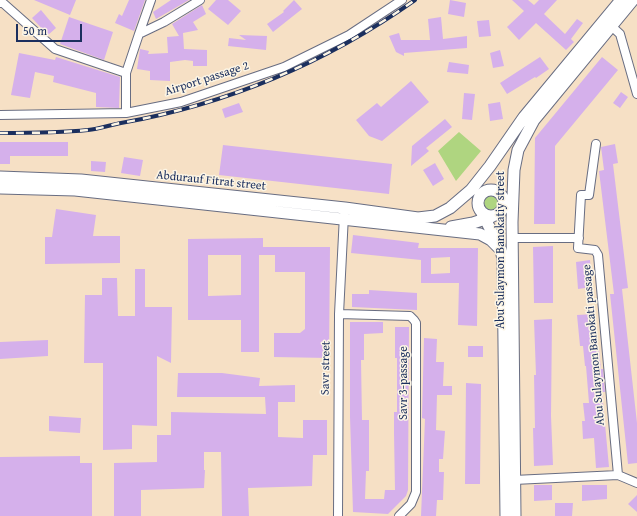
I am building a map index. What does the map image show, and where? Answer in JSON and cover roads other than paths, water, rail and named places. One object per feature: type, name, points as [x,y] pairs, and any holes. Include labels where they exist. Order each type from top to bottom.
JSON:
[{"type":"main road","name":"Abu Sulaymon Banokatiy street","points":[[515,516],[512,222],[515,160],[518,150],[534,120],[608,24],[621,0]]},
{"type":"main road","name":"Abu Sulaymon Banokatiy street","points":[[417,223],[440,214],[459,201],[490,166],[524,117],[608,24],[633,0]]},
{"type":"main road","points":[[490,166],[482,194],[478,201],[487,215],[500,250]]},
{"type":"main road","name":"Abdurauf Fitrat street","points":[[0,177],[74,180],[345,208],[480,234],[491,240],[500,250]]},
{"type":"main road","points":[[487,215],[501,211],[514,181]]},
{"type":"main road","name":"Abdurauf Fitrat street","points":[[0,188],[75,190],[344,220],[459,226],[487,215]]},
{"type":"main road","points":[[459,201],[489,191],[496,192],[502,197],[512,222]]},
{"type":"main road","name":"Abu Sulaymon Banokatiy street","points":[[500,250],[503,259],[506,516]]},
{"type":"street","points":[[126,113],[126,73],[150,0]]},
{"type":"street","points":[[139,34],[164,22],[200,0]]},
{"type":"street","name":"Аirport passage 2","points":[[0,115],[126,113],[181,102],[284,67],[349,35],[402,0]]},
{"type":"street","points":[[0,3],[3,3],[55,49],[126,73]]},
{"type":"street","points":[[608,24],[620,34],[637,94]]},
{"type":"street","points":[[512,238],[578,238],[581,194],[589,195],[596,144]]},
{"type":"street","name":"Savr street","points":[[338,516],[339,314],[345,208]]},
{"type":"street","name":"Abu Sulaymon Banokati passage","points":[[578,238],[578,248],[595,250],[598,255],[618,476]]},
{"type":"street","name":"Savr 3-passage","points":[[339,314],[410,316],[416,323],[416,492],[411,504],[399,516]]},
{"type":"street","points":[[514,480],[618,476],[637,483]]},
{"type":"railway","points":[[0,133],[55,132],[92,129],[161,115],[238,92],[275,78],[347,43],[415,0]]}]
